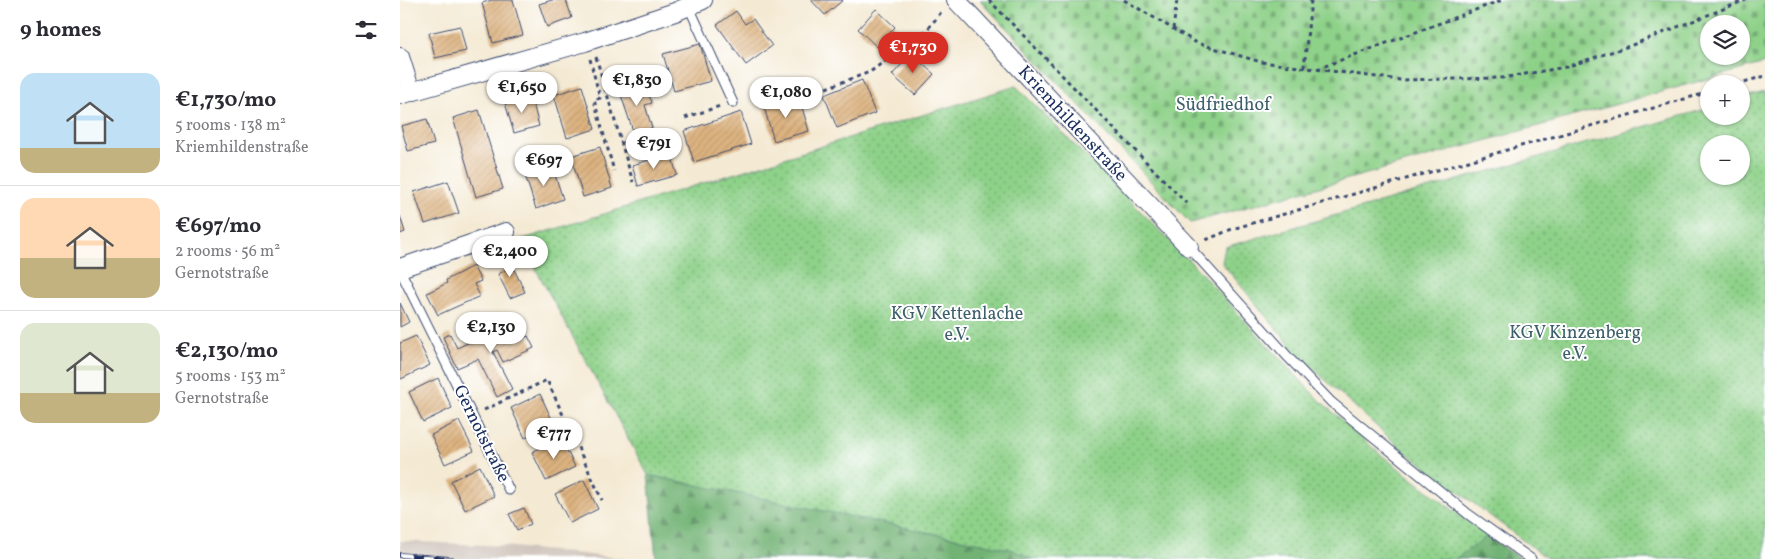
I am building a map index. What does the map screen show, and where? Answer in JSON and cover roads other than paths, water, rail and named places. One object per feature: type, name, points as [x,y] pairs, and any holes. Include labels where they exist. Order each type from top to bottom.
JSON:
[{"type":"street","name":"Kriemhildenstraße","points":[[950,4],[1189,247]]},
{"type":"street","points":[[400,58],[405,94],[588,41],[684,5]]},
{"type":"street","name":"Gernotstraße","points":[[400,269],[506,232]]},
{"type":"lane","points":[[684,5],[733,102]]},
{"type":"lane","points":[[1189,247],[1331,402],[1468,514],[1531,559]]},
{"type":"lane","name":"Gernotstraße","points":[[400,269],[509,490]]},
{"type":"railway","points":[[400,555],[452,559]]},
{"type":"park label","name":"Südfriedhof","points":[[1223,105]]},
{"type":"park label","name":"KGV Kettenlache e.V.","points":[[957,324]]},
{"type":"park label","name":"KGV Kinzenberg e.V.","points":[[1575,343]]}]
